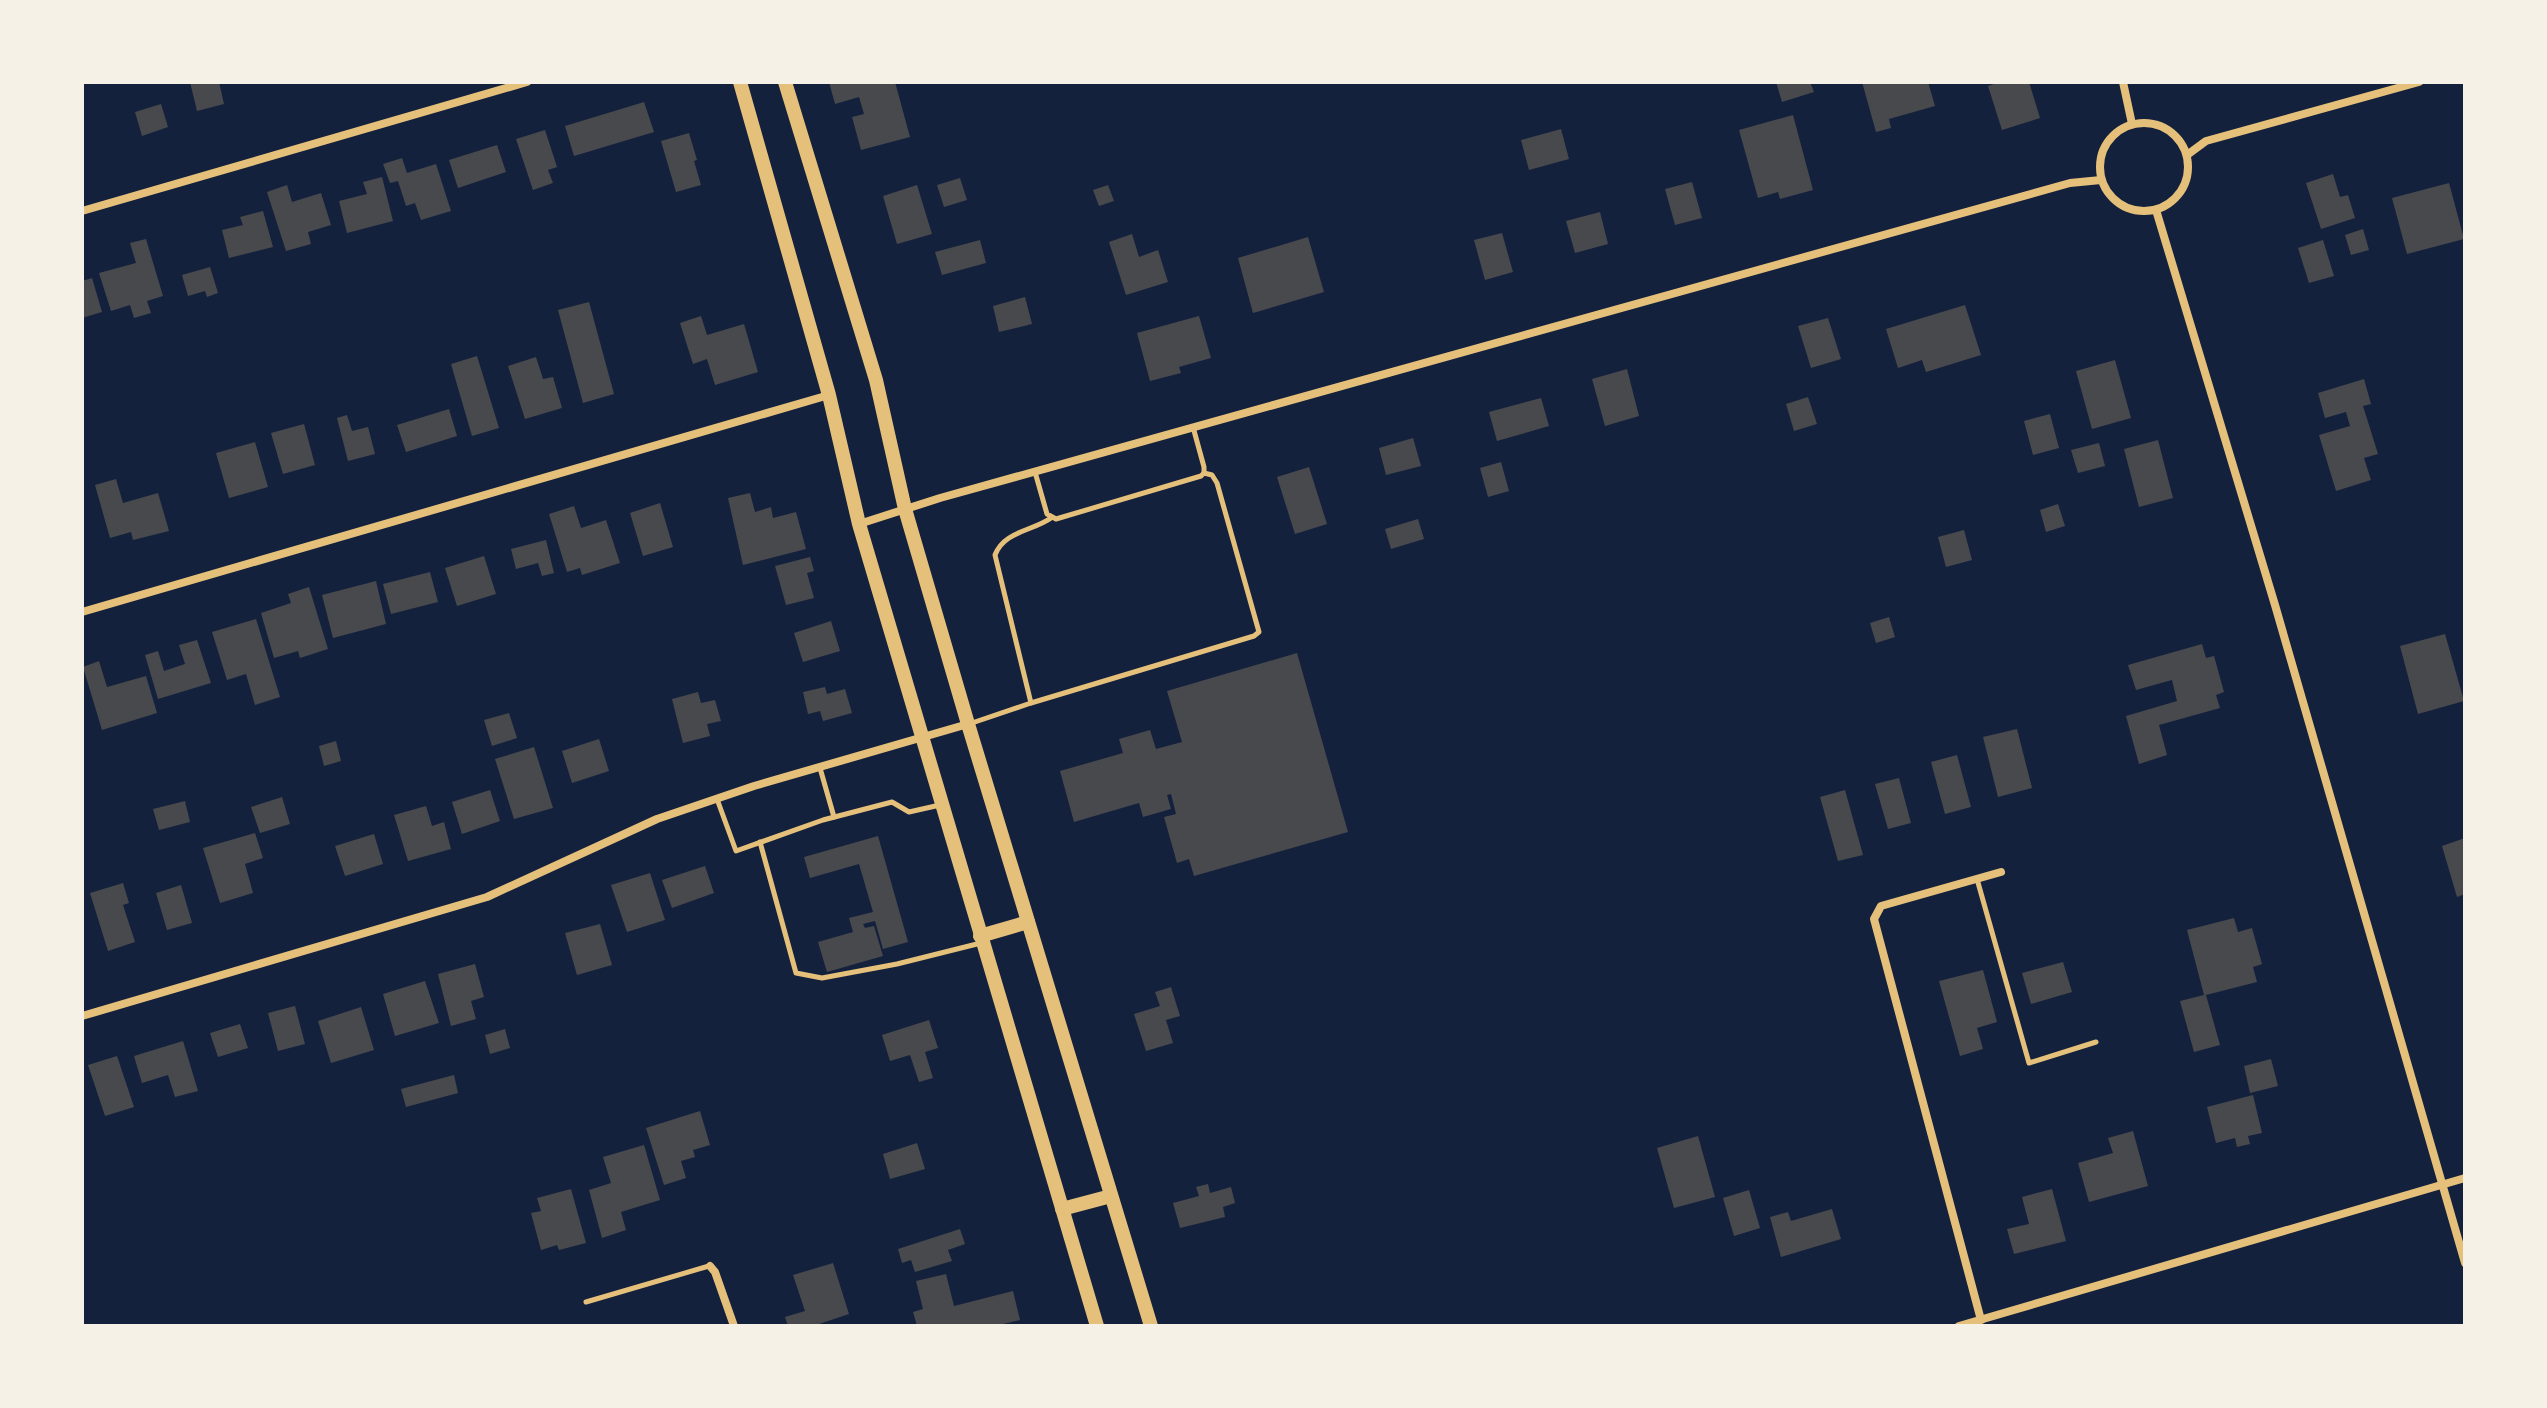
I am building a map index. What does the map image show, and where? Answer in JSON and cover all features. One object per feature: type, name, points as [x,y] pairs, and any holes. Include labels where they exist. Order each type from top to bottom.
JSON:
[{"type":"main road","points":[[740,82],[829,395],[859,524],[1097,1326]]},
{"type":"main road","points":[[785,82],[876,380],[905,509],[968,724],[1151,1326]]},
{"type":"main road","points":[[981,940],[1028,922]]},
{"type":"main road","points":[[1062,1209],[1111,1196]]},
{"type":"street","points":[[82,211],[527,82]]},
{"type":"street","points":[[2123,82],[2132,124]]},
{"type":"street","points":[[2187,155],[2206,141],[2419,82]]},
{"type":"street","points":[[2146,122],[2160,125],[2181,142],[2187,155],[2189,169],[2186,182],[2169,204],[2156,210],[2143,212],[2116,203],[2101,180],[2099,165],[2102,152],[2119,130],[2132,124],[2146,122]]},
{"type":"street","points":[[859,524],[1035,471],[2070,183],[2101,180]]},
{"type":"street","points":[[2156,210],[2275,605],[2465,1263]]},
{"type":"street","points":[[82,612],[829,395]]},
{"type":"street","points":[[82,1016],[487,897],[657,819],[717,798],[968,724]]},
{"type":"street","points":[[1981,1320],[1874,919],[1881,906],[2001,872]]},
{"type":"street","points":[[1959,1326],[2465,1178]]},
{"type":"street","points":[[710,1266],[734,1326]]},
{"type":"lane","points":[[1193,427],[1204,473]]},
{"type":"lane","points":[[1035,471],[1047,514],[1051,518]]},
{"type":"lane","points":[[1031,703],[995,561],[997,549],[1013,535],[1051,518],[1204,473]]},
{"type":"lane","points":[[968,724],[1259,632],[1217,483],[1212,475],[1204,473]]},
{"type":"lane","points":[[820,767],[834,817]]},
{"type":"lane","points":[[717,798],[736,851],[834,817],[892,802],[909,812],[941,804]]},
{"type":"lane","points":[[760,842],[796,973],[822,978],[897,964],[981,940]]},
{"type":"lane","points":[[1977,879],[2029,1063],[2096,1042]]},
{"type":"lane","points":[[586,1302],[710,1266]]},
{"type":"building","points":[[190,82],[219,82],[224,104],[197,111]]},
{"type":"building","points":[[829,82],[895,82],[910,137],[861,150],[852,117],[864,114],[859,97],[835,104]]},
{"type":"building","points":[[1776,82],[1810,82],[1814,92],[1782,102]]},
{"type":"building","points":[[1862,82],[1928,82],[1935,106],[1889,119],[1891,128],[1876,132]]},
{"type":"building","points":[[2000,82],[2029,82],[2040,118],[2002,130],[1988,86]]},
{"type":"building","points":[[644,102],[654,132],[574,156],[565,126]]},
{"type":"building","points":[[161,104],[168,127],[142,136],[135,112]]},
{"type":"building","points":[[1793,115],[1813,190],[1780,199],[1778,192],[1758,198],[1739,130]]},
{"type":"building","points":[[1561,129],[1569,159],[1529,170],[1521,140]]},
{"type":"building","points":[[545,130],[557,167],[548,170],[553,183],[533,190],[516,139]]},
{"type":"building","points":[[689,133],[701,185],[676,192],[661,141]]},
{"type":"building","points":[[497,145],[506,172],[458,188],[449,160]]},
{"type":"building","points":[[402,158],[407,173],[436,164],[451,211],[421,220],[415,203],[406,206],[398,181],[390,183],[383,164]]},
{"type":"building","points":[[2333,174],[2340,197],[2348,195],[2355,218],[2321,229],[2306,183]]},
{"type":"building","points":[[382,177],[393,221],[347,233],[339,201],[367,194],[363,182]]},
{"type":"building","points":[[960,178],[967,200],[944,207],[937,185]]},
{"type":"building","points":[[1692,182],[1702,218],[1675,225],[1665,189]]},
{"type":"building","points":[[2449,183],[2464,239],[2407,254],[2392,198]]},
{"type":"building","points":[[287,185],[292,202],[321,193],[331,225],[308,232],[311,244],[286,251],[267,192]]},
{"type":"building","points":[[917,185],[932,234],[897,244],[883,196]]},
{"type":"building","points":[[1108,185],[1114,201],[1099,206],[1093,190]]},
{"type":"building","points":[[263,211],[273,247],[229,258],[222,230],[243,225],[240,217]]},
{"type":"building","points":[[1600,212],[1608,244],[1575,253],[1566,221]]},
{"type":"building","points":[[2363,229],[2369,250],[2351,255],[2345,235]]},
{"type":"building","points":[[1502,233],[1513,272],[1485,280],[1474,240]]},
{"type":"building","points":[[1132,234],[1139,257],[1158,250],[1168,282],[1126,295],[1109,242]]},
{"type":"building","points":[[1308,237],[1324,292],[1253,313],[1238,258]]},
{"type":"building","points":[[146,239],[163,296],[147,301],[151,313],[134,318],[130,305],[111,311],[99,273],[136,263],[130,243]]},
{"type":"building","points":[[980,240],[986,263],[942,275],[935,252]]},
{"type":"building","points":[[2323,240],[2334,276],[2309,283],[2298,248]]},
{"type":"building","points":[[210,267],[218,293],[207,297],[205,291],[188,296],[182,275]]},
{"type":"building","points":[[92,278],[102,312],[82,318],[82,281]]},
{"type":"building","points":[[1025,297],[1032,324],[999,332],[993,306]]},
{"type":"building","points":[[589,302],[614,394],[583,403],[558,310]]},
{"type":"building","points":[[1965,305],[1981,355],[1926,372],[1922,360],[1898,368],[1886,329]]},
{"type":"building","points":[[701,316],[707,335],[744,324],[758,372],[715,385],[707,359],[693,364],[680,323]]},
{"type":"building","points":[[1199,316],[1211,358],[1179,367],[1181,373],[1150,381],[1137,333]]},
{"type":"building","points":[[1828,318],[1841,359],[1811,368],[1798,326]]},
{"type":"building","points":[[477,356],[499,428],[472,436],[451,364]]},
{"type":"building","points":[[536,357],[543,379],[553,377],[562,408],[525,419],[508,366]]},
{"type":"building","points":[[2115,360],[2131,418],[2092,429],[2076,371]]},
{"type":"building","points":[[1627,369],[1639,416],[1605,426],[1592,379]]},
{"type":"building","points":[[2364,379],[2371,404],[2363,406],[2378,454],[2364,458],[2371,480],[2336,491],[2319,435],[2350,426],[2346,412],[2325,418],[2318,393]]},
{"type":"building","points":[[1808,397],[1817,424],[1794,431],[1786,404]]},
{"type":"building","points":[[1541,398],[1549,426],[1497,441],[1489,412]]},
{"type":"building","points":[[449,409],[457,436],[406,452],[397,425]]},
{"type":"building","points":[[2050,414],[2059,448],[2033,455],[2024,421]]},
{"type":"building","points":[[347,415],[352,431],[368,427],[375,454],[348,461],[337,418]]},
{"type":"building","points":[[304,424],[315,465],[283,474],[271,433]]},
{"type":"building","points":[[1413,438],[1421,466],[1386,475],[1379,448]]},
{"type":"building","points":[[2158,440],[2173,498],[2139,507],[2124,449]]},
{"type":"building","points":[[255,442],[268,487],[229,498],[216,453]]},
{"type":"building","points":[[2099,443],[2105,466],[2078,473],[2071,450]]},
{"type":"building","points":[[1501,462],[1509,491],[1488,497],[1480,468]]},
{"type":"building","points":[[1309,467],[1327,524],[1295,534],[1277,477]]},
{"type":"building","points":[[116,479],[123,503],[158,493],[169,531],[133,540],[131,532],[110,538],[95,485]]},
{"type":"building","points":[[750,493],[755,512],[771,507],[773,518],[796,512],[806,549],[743,565],[728,498]]},
{"type":"building","points":[[660,503],[673,547],[643,556],[630,513]]},
{"type":"building","points":[[2058,504],[2065,526],[2046,532],[2040,510]]},
{"type":"building","points":[[574,506],[581,528],[606,520],[620,563],[582,575],[580,568],[567,572],[549,514]]},
{"type":"building","points":[[1418,519],[1424,539],[1391,549],[1385,529]]},
{"type":"building","points":[[1964,530],[1972,560],[1946,567],[1938,537]]},
{"type":"building","points":[[546,540],[554,573],[542,576],[538,563],[516,569],[511,549]]},
{"type":"building","points":[[484,556],[496,594],[457,606],[445,568]]},
{"type":"building","points":[[810,557],[814,571],[807,573],[814,598],[786,605],[775,566]]},
{"type":"building","points":[[430,572],[438,602],[391,614],[383,584]]},
{"type":"building","points":[[376,581],[386,624],[333,638],[322,595]]},
{"type":"building","points":[[309,587],[328,649],[300,658],[298,651],[274,658],[261,613],[291,603],[288,594]]},
{"type":"building","points":[[1889,617],[1895,637],[1876,643],[1870,623]]},
{"type":"building","points":[[256,619],[280,697],[255,705],[246,674],[227,680],[212,632]]},
{"type":"building","points":[[831,621],[840,651],[803,662],[794,633]]},
{"type":"building","points":[[2445,634],[2464,701],[2418,714],[2400,646]]},
{"type":"building","points":[[197,640],[211,683],[158,699],[145,655],[158,651],[164,671],[185,664],[179,645]]},
{"type":"building","points":[[2202,644],[2206,658],[2214,656],[2224,692],[2216,695],[2220,708],[2159,725],[2167,755],[2139,764],[2126,716],[2177,701],[2172,680],[2136,690],[2128,665]]},
{"type":"building","points":[[1297,653],[1348,832],[1194,876],[1189,859],[1177,863],[1164,817],[1176,814],[1171,794],[1167,795],[1171,809],[1143,817],[1139,803],[1074,822],[1060,771],[1123,753],[1119,739],[1150,730],[1156,749],[1182,742],[1167,691]]},
{"type":"building","points":[[99,661],[107,687],[146,676],[157,713],[102,730],[83,667]]},
{"type":"building","points":[[825,687],[827,694],[845,689],[852,713],[823,721],[820,711],[808,714],[803,692]]},
{"type":"building","points":[[698,692],[701,703],[715,700],[721,721],[707,724],[710,736],[683,743],[672,699]]},
{"type":"building","points":[[509,713],[517,738],[492,746],[484,720]]},
{"type":"building","points":[[2017,729],[2032,788],[1998,797],[1983,737]]},
{"type":"building","points":[[599,739],[609,771],[572,783],[562,751]]},
{"type":"building","points":[[336,741],[341,761],[324,766],[319,746]]},
{"type":"building","points":[[534,747],[553,808],[514,819],[495,759]]},
{"type":"building","points":[[1957,755],[1971,807],[1945,814],[1931,762]]},
{"type":"building","points":[[1899,778],[1911,823],[1888,829],[1875,784]]},
{"type":"building","points":[[490,790],[500,821],[462,834],[452,802]]},
{"type":"building","points":[[1845,790],[1863,855],[1838,861],[1820,797]]},
{"type":"building","points":[[282,797],[290,824],[260,833],[251,807]]},
{"type":"building","points":[[185,801],[190,822],[159,830],[153,809]]},
{"type":"building","points":[[426,806],[432,826],[444,822],[451,849],[408,861],[394,815]]},
{"type":"building","points":[[255,833],[263,858],[245,864],[253,893],[220,903],[203,848]]},
{"type":"building","points":[[374,834],[383,864],[345,876],[335,846]]},
{"type":"building","points":[[878,836],[908,942],[883,949],[875,921],[863,924],[865,928],[874,926],[883,956],[827,972],[818,942],[853,932],[849,918],[873,912],[859,864],[810,878],[804,857]]},
{"type":"building","points":[[2465,838],[2465,894],[2457,897],[2442,846]]},
{"type":"building","points":[[705,866],[714,893],[672,908],[662,880]]},
{"type":"building","points":[[650,873],[665,920],[627,932],[611,885]]},
{"type":"building","points":[[123,883],[129,903],[123,905],[135,942],[108,951],[90,893]]},
{"type":"building","points":[[181,885],[192,923],[167,930],[156,893]]},
{"type":"building","points":[[2234,918],[2238,932],[2252,928],[2262,964],[2253,967],[2257,982],[2206,995],[2220,1045],[2194,1052],[2180,1001],[2204,995],[2187,930]]},
{"type":"building","points":[[600,924],[612,965],[577,975],[565,933]]},
{"type":"building","points":[[2063,962],[2072,992],[2031,1004],[2022,973]]},
{"type":"building","points":[[475,964],[484,997],[471,1001],[476,1019],[451,1026],[438,974]]},
{"type":"building","points":[[1983,970],[1997,1022],[1977,1028],[1983,1049],[1960,1056],[1939,981]]},
{"type":"building","points":[[425,981],[439,1023],[395,1036],[383,994]]},
{"type":"building","points":[[1171,987],[1180,1016],[1166,1020],[1173,1043],[1146,1051],[1134,1014],[1160,1006],[1155,992]]},
{"type":"building","points":[[295,1006],[305,1044],[278,1051],[268,1013]]},
{"type":"building","points":[[361,1007],[374,1050],[331,1063],[318,1021]]},
{"type":"building","points":[[929,1020],[938,1048],[925,1052],[933,1078],[919,1082],[910,1055],[890,1061],[882,1035]]},
{"type":"building","points":[[240,1024],[248,1048],[218,1057],[210,1033]]},
{"type":"building","points":[[505,1029],[510,1048],[490,1054],[485,1035]]},
{"type":"building","points":[[183,1041],[198,1091],[175,1097],[168,1075],[142,1083],[134,1056]]},
{"type":"building","points":[[117,1056],[134,1107],[105,1116],[88,1065]]},
{"type":"building","points":[[2271,1059],[2278,1086],[2250,1093],[2244,1066]]},
{"type":"building","points":[[454,1075],[458,1093],[406,1107],[401,1089]]},
{"type":"building","points":[[2253,1095],[2262,1133],[2248,1136],[2250,1144],[2237,1147],[2235,1138],[2216,1143],[2207,1107]]},
{"type":"building","points":[[700,1111],[710,1145],[693,1150],[695,1157],[681,1161],[686,1178],[664,1185],[646,1128]]},
{"type":"building","points":[[2133,1131],[2148,1186],[2089,1202],[2078,1163],[2113,1153],[2108,1138]]},
{"type":"building","points":[[1698,1136],[1715,1197],[1674,1208],[1657,1148]]},
{"type":"building","points":[[917,1143],[925,1169],[890,1179],[883,1154]]},
{"type":"building","points":[[644,1145],[660,1200],[621,1212],[626,1230],[602,1238],[589,1190],[611,1183],[603,1157]]},
{"type":"building","points":[[1208,1184],[1210,1193],[1231,1187],[1235,1203],[1223,1207],[1225,1217],[1180,1228],[1173,1203],[1199,1196],[1196,1187]]},
{"type":"building","points":[[571,1189],[586,1243],[559,1250],[557,1245],[541,1250],[531,1213],[541,1211],[537,1198]]},
{"type":"building","points":[[2052,1189],[2066,1241],[2014,1254],[2007,1229],[2029,1224],[2022,1197]]},
{"type":"building","points":[[1749,1190],[1760,1228],[1734,1236],[1723,1198]]},
{"type":"building","points":[[1832,1209],[1841,1239],[1781,1257],[1770,1217],[1788,1212],[1791,1221]]},
{"type":"building","points":[[960,1229],[965,1244],[948,1250],[952,1261],[915,1272],[911,1260],[902,1263],[898,1249]]},
{"type":"building","points":[[833,1263],[849,1314],[813,1326],[788,1326],[785,1317],[805,1311],[793,1275]]},
{"type":"building","points":[[946,1274],[954,1306],[1013,1291],[1020,1320],[995,1326],[917,1326],[913,1312],[923,1309],[916,1281]]}]
